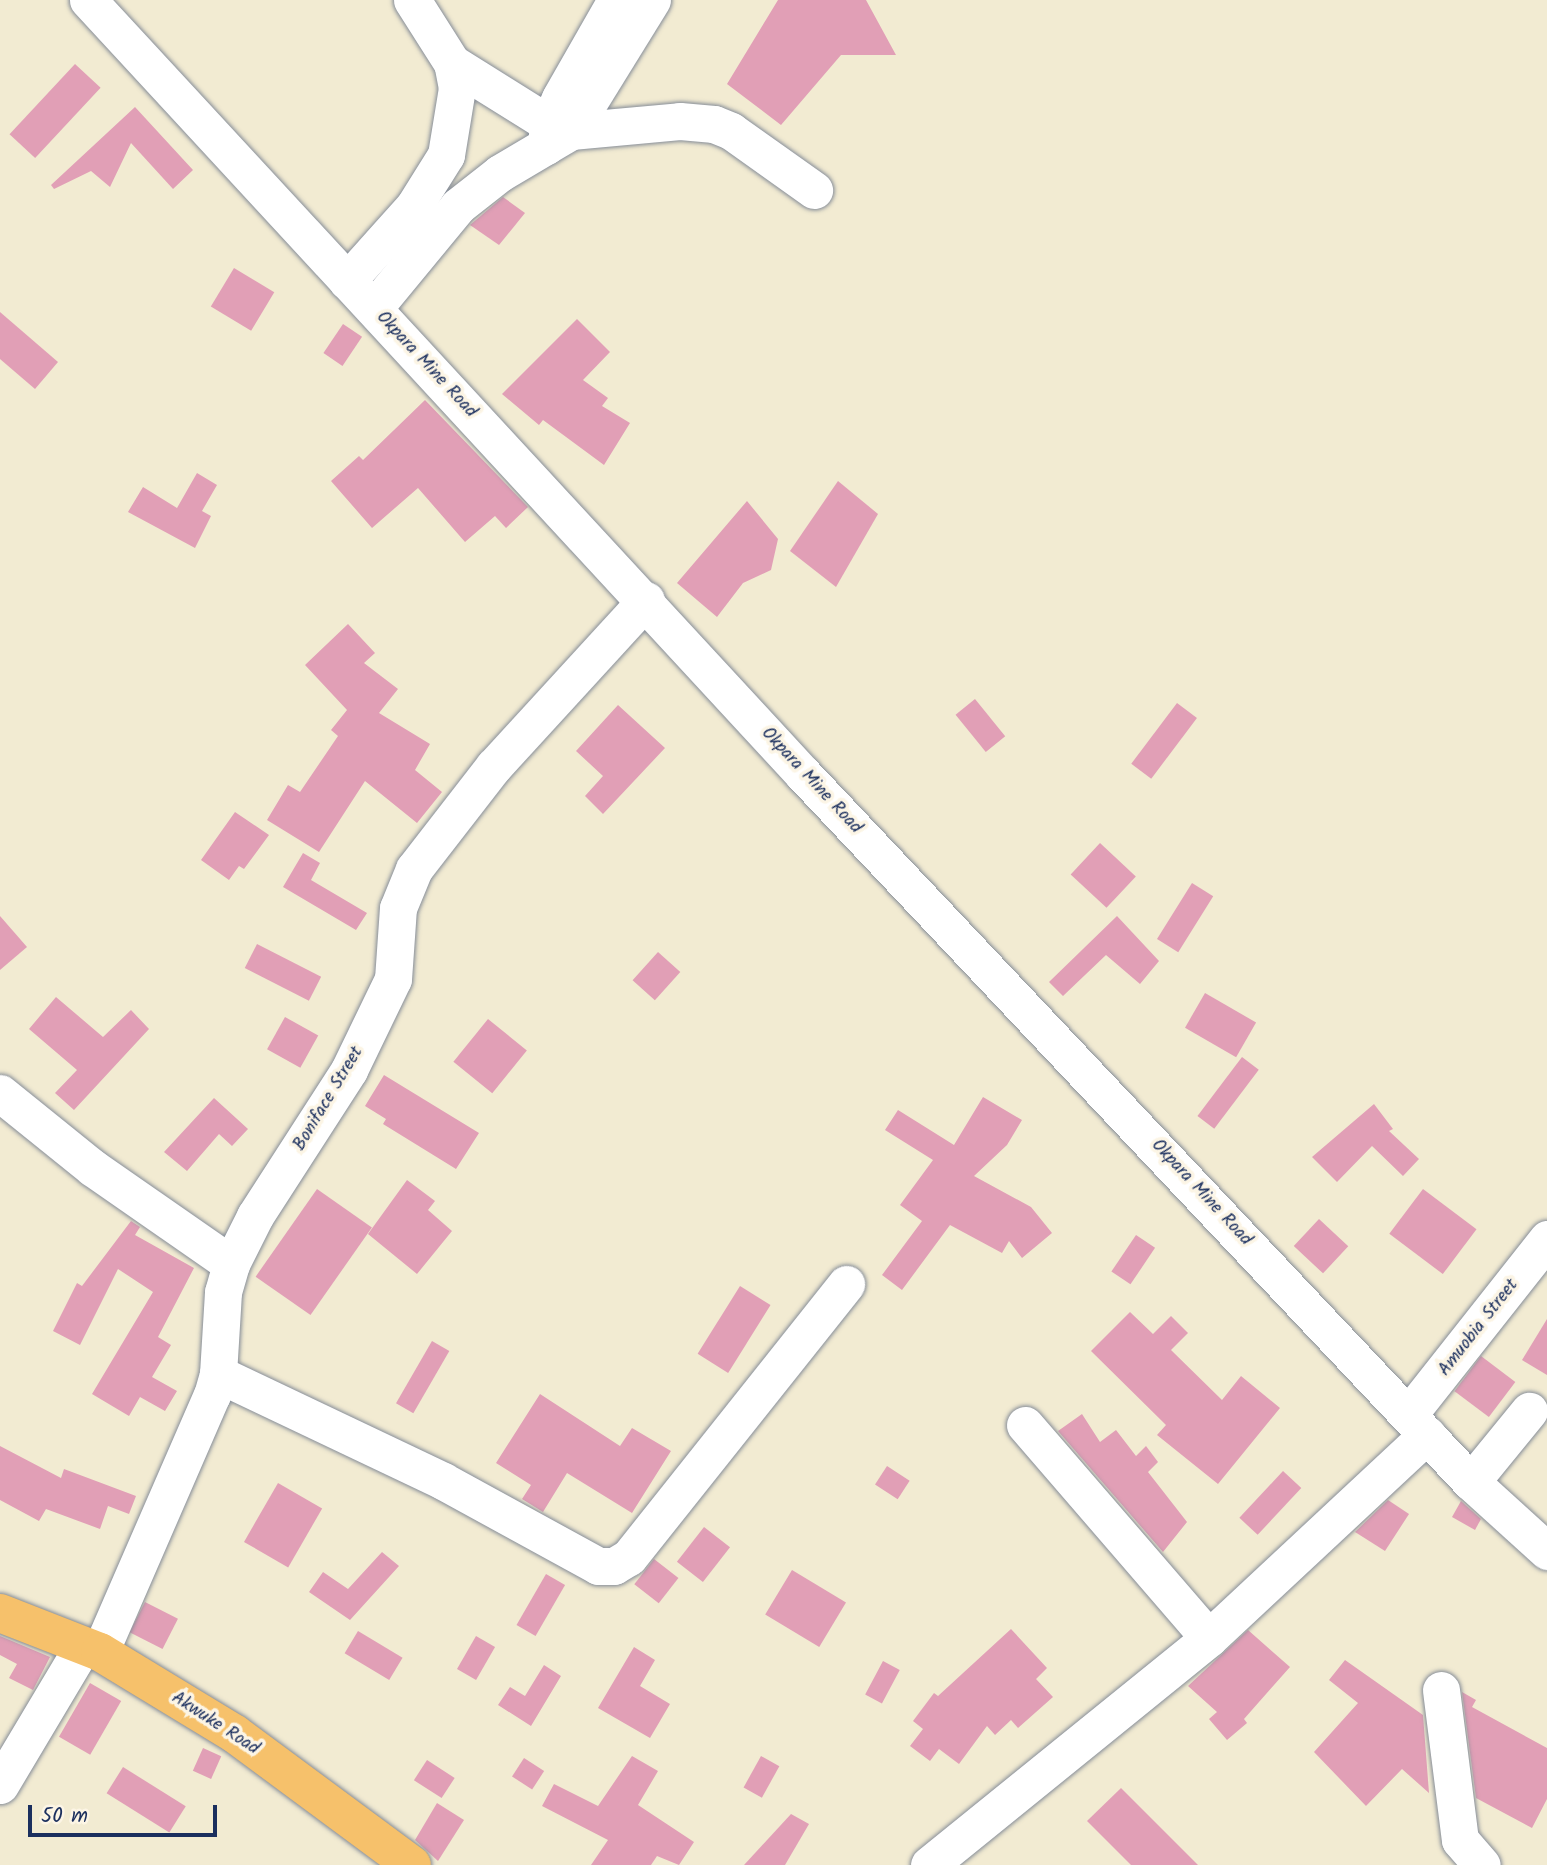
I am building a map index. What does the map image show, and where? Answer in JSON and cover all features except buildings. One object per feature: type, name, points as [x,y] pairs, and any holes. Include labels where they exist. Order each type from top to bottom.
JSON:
[{"type":"main road","name":"Akwuke Road","points":[[0,1613],[91,1649],[235,1734],[412,1865]]},
{"type":"street","name":"Okpara Mine Road","points":[[88,0],[646,600],[803,774],[1471,1482],[1547,1551]]},
{"type":"street","points":[[347,281],[414,206],[446,155],[457,88],[452,63],[412,0]]},
{"type":"street","points":[[555,133],[616,0]]},
{"type":"street","points":[[374,308],[458,206],[555,133],[652,0]]},
{"type":"street","points":[[452,63],[555,133],[680,121],[714,124],[732,131],[814,190]]},
{"type":"street","name":"Boniface Street","points":[[0,1785],[91,1649],[218,1374],[223,1292],[231,1264],[256,1216],[349,1069],[388,989],[397,966],[398,908],[414,869],[495,766],[646,600]]},
{"type":"street","points":[[0,1093],[93,1168],[231,1264]]},
{"type":"street","name":"Amuobia Street","points":[[929,1865],[1209,1638],[1418,1425],[1547,1239]]},
{"type":"street","points":[[218,1374],[443,1481],[598,1566],[614,1566],[629,1557],[846,1284]]},
{"type":"street","points":[[1471,1482],[1529,1411]]},
{"type":"street","points":[[1025,1425],[1209,1638]]},
{"type":"street","points":[[1441,1690],[1460,1840],[1482,1865]]}]
